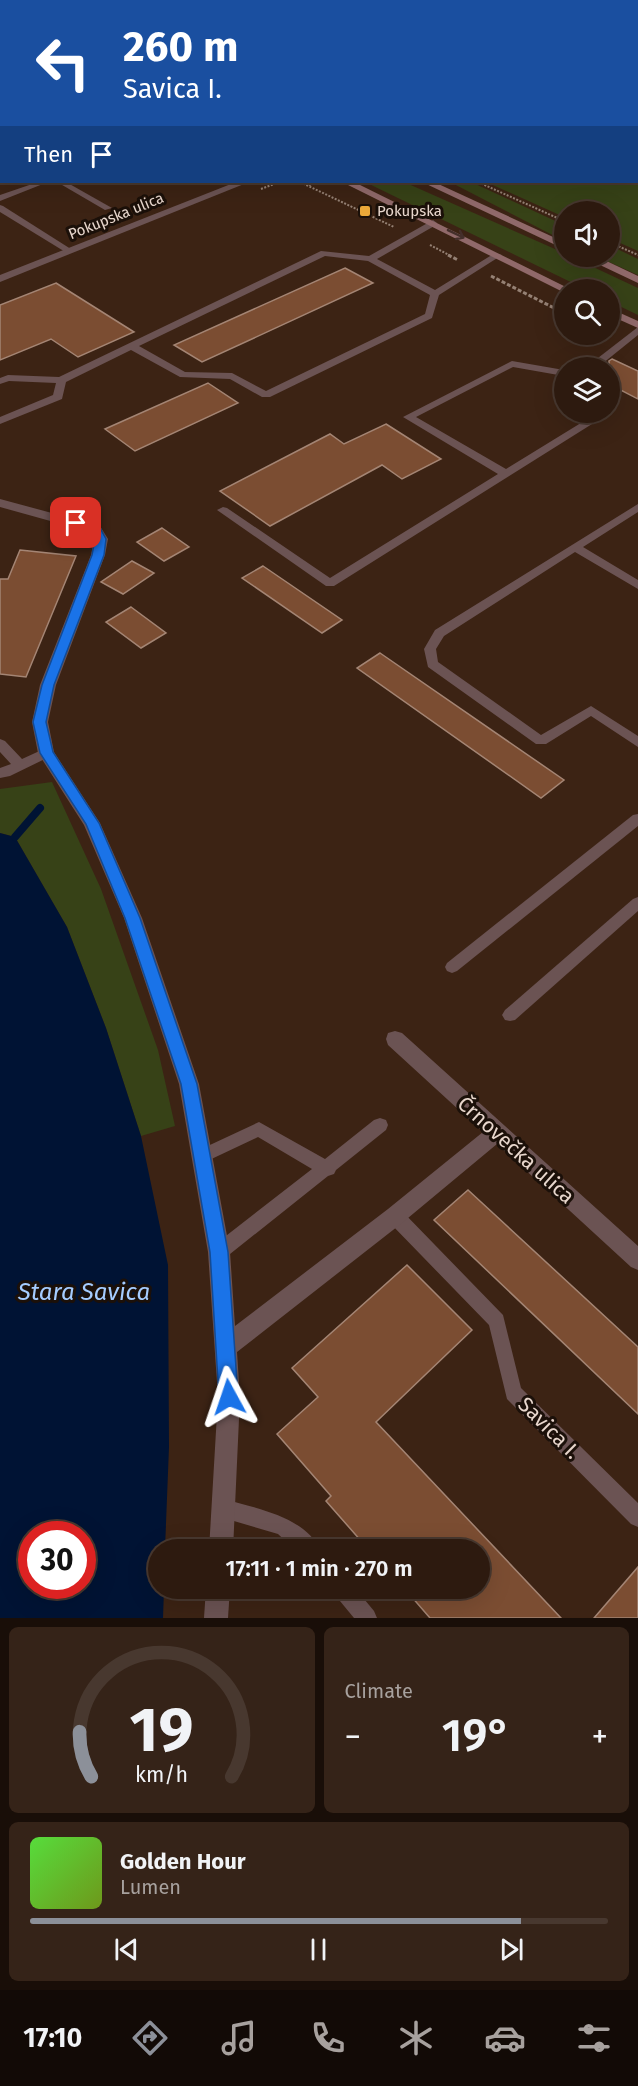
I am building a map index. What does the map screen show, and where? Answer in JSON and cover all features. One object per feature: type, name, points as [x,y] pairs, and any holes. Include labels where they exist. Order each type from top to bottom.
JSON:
[{"type":"main road","points":[[349,183],[554,283]]},
{"type":"main road","points":[[429,183],[554,241]]},
{"type":"main road","points":[[610,267],[638,280]]},
{"type":"main road","points":[[620,316],[638,325]]},
{"type":"street","name":"Pokupska ulica","points":[[0,279],[241,183]]},
{"type":"street","points":[[0,503],[95,529],[101,539],[98,555],[48,685],[40,722],[46,753],[92,823],[133,918],[189,1084],[219,1252],[229,1397],[222,1539]]},
{"type":"street","name":"Črnovečka ulica","points":[[395,1039],[638,1260]]},
{"type":"street","points":[[225,1347],[395,1216],[496,1133]]},
{"type":"street","points":[[216,1618],[217,1599]]},
{"type":"lane","points":[[0,198],[41,183]]},
{"type":"lane","points":[[63,183],[108,208]]},
{"type":"lane","points":[[0,208],[70,251]]},
{"type":"lane","points":[[370,259],[433,223]]},
{"type":"lane","points":[[0,381],[8,378],[61,380],[324,253],[370,259],[435,294]]},
{"type":"lane","points":[[131,346],[183,375],[232,376],[266,395],[429,316],[435,294],[498,255]]},
{"type":"lane","points":[[604,357],[638,330]]},
{"type":"lane","points":[[506,474],[408,417],[512,364],[554,371]]},
{"type":"lane","points":[[0,421],[57,397],[61,380]]},
{"type":"lane","points":[[223,510],[330,583],[589,423]]},
{"type":"lane","points":[[638,507],[439,633],[430,650],[432,664],[541,741],[591,710],[638,742]]},
{"type":"lane","points":[[576,547],[638,585]]},
{"type":"lane","points":[[0,744],[21,766]]},
{"type":"lane","points":[[0,773],[21,766],[46,753]]},
{"type":"lane","points":[[452,967],[638,819]]},
{"type":"lane","points":[[510,1015],[638,903]]},
{"type":"lane","points":[[219,1252],[328,1169],[380,1125]]},
{"type":"lane","points":[[203,1156],[259,1129],[328,1169]]},
{"type":"lane","name":"Savica I.","points":[[395,1216],[497,1321],[513,1393],[638,1517]]},
{"type":"lane","points":[[224,1509],[283,1526],[298,1539]]},
{"type":"lane","points":[[351,1599],[367,1618]]},
{"type":"path","points":[[303,183],[554,308]]},
{"type":"path","points":[[309,185],[316,183]]},
{"type":"path","points":[[480,183],[554,216]]},
{"type":"path","points":[[620,247],[638,255]]},
{"type":"green space","points":[[367,183],[406,183],[554,249],[554,267],[593,267],[619,279],[564,279]]},
{"type":"green space","points":[[452,183],[473,183],[554,220],[554,236]]},
{"type":"green space","points":[[488,183],[638,183],[638,251],[620,243],[620,201],[554,201],[554,213]]},
{"type":"green space","points":[[620,250],[638,259],[638,275],[620,267]]},
{"type":"green space","points":[[620,280],[638,288],[638,315],[620,306]]},
{"type":"green space","points":[[52,782],[101,889],[158,1050],[175,1126],[141,1136],[106,1028],[67,927],[15,837],[0,833],[0,789]]},
{"type":"water","name":"Stara Savica","points":[[0,833],[15,837],[67,927],[106,1028],[141,1136],[168,1265],[169,1447],[165,1539],[148,1539],[148,1599],[164,1599],[163,1618],[0,1618]]},
{"type":"building","points":[[345,268],[373,283],[202,362],[174,345]]},
{"type":"building","points":[[56,283],[134,332],[78,357],[51,339],[0,360],[0,305]]},
{"type":"building","points":[[620,363],[638,371],[638,399],[620,390]]},
{"type":"building","points":[[208,383],[238,403],[135,451],[105,429]]},
{"type":"building","points":[[386,424],[441,459],[402,479],[382,465],[270,526],[220,491],[330,434],[344,444]]},
{"type":"building","points":[[162,528],[189,547],[164,561],[137,542]]},
{"type":"building","points":[[20,550],[76,556],[26,677],[0,674],[0,579],[8,579]]},
{"type":"building","points":[[132,561],[154,573],[123,594],[101,582]]},
{"type":"building","points":[[263,566],[342,620],[322,633],[242,578]]},
{"type":"building","points":[[131,607],[166,633],[141,648],[106,622]]},
{"type":"building","points":[[380,653],[564,780],[541,798],[357,668]]},
{"type":"building","points":[[468,1190],[638,1347],[638,1414],[434,1220]]},
{"type":"building","points":[[407,1265],[472,1330],[376,1422],[486,1539],[359,1539],[326,1501],[331,1496],[277,1434],[318,1397],[292,1368]]},
{"type":"building","points":[[490,1543],[561,1618],[430,1618],[414,1599],[490,1599]]},
{"type":"building","points":[[638,1567],[638,1618],[594,1618]]},
{"type":"waterway","points":[[15,837],[40,808]]},
{"type":"place","name":"Pokupska","points":[[365,211]]},
{"type":"route","points":[[76,523],[95,529],[101,539],[98,555],[48,685],[40,722],[46,753],[92,823],[133,918],[189,1084],[219,1252],[229,1397]]}]
